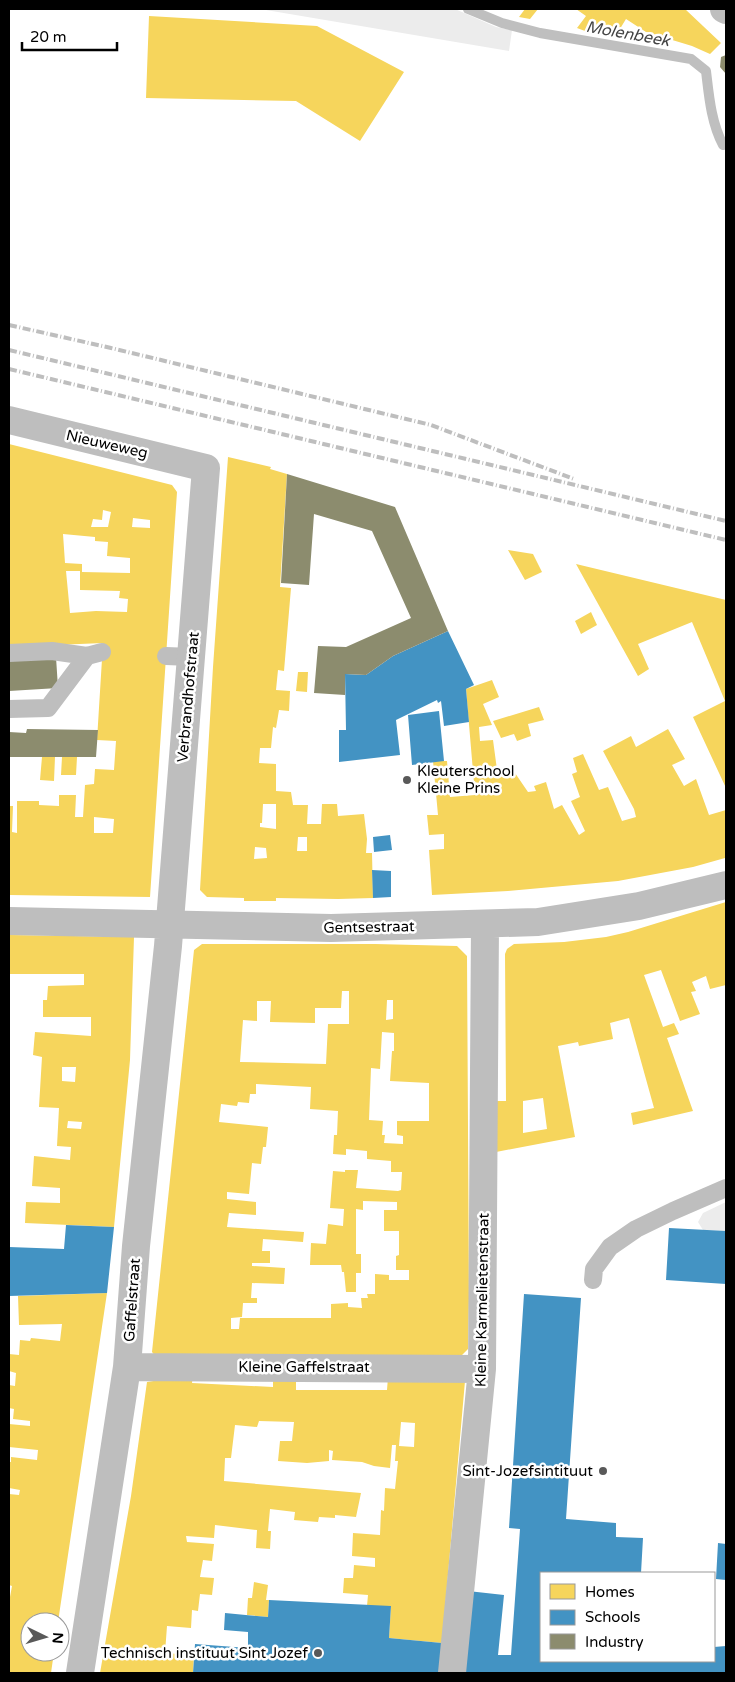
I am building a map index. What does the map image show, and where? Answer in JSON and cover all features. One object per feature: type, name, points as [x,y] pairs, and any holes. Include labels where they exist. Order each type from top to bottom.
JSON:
[{"type":"street","name":"Nieuweweg","points":[[9,420],[206,468]]},
{"type":"street","name":"Verbrandhofstraat","points":[[169,925],[178,656],[206,468]]},
{"type":"street","name":"Gentsestraat","points":[[9,921],[331,928],[538,922],[630,908],[726,885]]},
{"type":"street","name":"Kleine Karmelietenstraat","points":[[452,1673],[482,1369],[485,924]]},
{"type":"street","name":"Gaffelstraat","points":[[80,1673],[127,1367],[136,1246],[169,925]]},
{"type":"street","name":"Kleine Gaffelstraat","points":[[127,1367],[482,1369]]},
{"type":"lane","points":[[9,652],[52,651],[95,654],[48,708],[9,709]]},
{"type":"lane","points":[[593,1280],[594,1269],[610,1247],[643,1226],[726,1188]]},
{"type":"shaded area","points":[[260,9],[455,9],[496,27],[512,30],[509,51]]},
{"type":"shaded area","points":[[726,1202],[726,1231],[703,1230],[698,1222],[703,1213]]},
{"type":"building: Homes","points":[[525,9],[538,9],[530,19],[519,17]]},
{"type":"building: Homes","points":[[576,9],[685,9],[721,43],[710,54],[692,46],[646,32],[626,19],[615,37],[600,25],[593,34],[577,28],[586,16]]},
{"type":"building: Homes","points":[[149,16],[317,26],[404,72],[360,141],[296,101],[146,98]]},
{"type":"building: Homes","points":[[9,444],[172,485],[177,492],[150,897],[9,895],[9,806],[13,806],[12,832],[17,833],[17,801],[39,801],[39,805],[59,806],[59,795],[76,795],[75,817],[83,817],[85,785],[94,784],[95,769],[114,770],[116,741],[97,740],[103,643],[9,647]],"holes":[[[103,510],[111,512],[108,527],[91,527],[93,519],[102,520]],[[133,518],[150,520],[150,528],[132,527]],[[63,534],[95,537],[95,541],[108,542],[107,556],[130,558],[130,573],[82,572],[82,564],[65,563]],[[66,571],[80,571],[80,590],[120,591],[119,598],[128,599],[127,612],[96,611],[70,613]],[[94,817],[114,819],[113,833],[94,833]]]},
{"type":"building: Homes","points":[[228,457],[271,467],[270,469],[287,474],[280,587],[291,588],[284,671],[278,670],[276,690],[290,691],[289,711],[279,710],[276,728],[273,727],[271,748],[260,748],[259,763],[276,764],[276,791],[291,792],[293,805],[308,805],[307,824],[321,824],[322,804],[337,804],[338,816],[364,814],[367,839],[366,853],[372,853],[373,898],[276,898],[276,901],[244,901],[244,898],[207,897],[200,890]],"holes":[[[263,804],[276,804],[276,829],[260,827]],[[298,837],[307,837],[307,851],[297,851]],[[255,847],[266,848],[267,858],[254,859]]]},
{"type":"building: Homes","points":[[508,550],[533,554],[542,572],[525,580]]},
{"type":"building: Homes","points":[[576,564],[726,600],[726,788],[693,717],[725,701],[692,622],[638,644],[649,669],[638,676]]},
{"type":"building: Homes","points":[[591,612],[597,625],[581,634],[575,621]]},
{"type":"building: Homes","points":[[298,672],[308,672],[307,692],[296,691]]},
{"type":"building: Homes","points":[[492,680],[499,697],[483,704],[492,725],[479,727],[480,741],[493,740],[498,777],[515,773],[528,792],[536,791],[534,786],[546,782],[554,809],[562,805],[579,835],[585,831],[571,801],[580,797],[572,774],[577,772],[573,758],[583,754],[599,790],[608,787],[622,821],[636,817],[634,809],[603,751],[631,736],[636,747],[668,729],[685,759],[672,765],[684,786],[696,779],[709,815],[726,810],[725,858],[693,867],[618,881],[508,891],[432,895],[429,850],[444,849],[444,834],[429,835],[427,815],[438,815],[433,761],[447,761],[450,797],[475,795],[466,689]]},
{"type":"building: Homes","points":[[539,707],[544,720],[528,724],[531,736],[517,741],[514,734],[501,738],[493,721]]},
{"type":"building: Homes","points":[[42,757],[55,757],[54,781],[40,780]]},
{"type":"building: Homes","points":[[62,757],[77,757],[76,775],[61,775]]},
{"type":"building: Homes","points":[[726,902],[726,985],[710,989],[706,976],[692,982],[696,991],[691,992],[700,1014],[680,1021],[661,970],[644,975],[663,1027],[674,1023],[679,1034],[667,1038],[693,1111],[633,1125],[631,1113],[654,1108],[629,1018],[610,1023],[613,1039],[579,1046],[578,1042],[558,1046],[575,1137],[496,1152],[493,1101],[506,1101],[505,954],[507,949],[514,944],[564,942],[606,937]],"holes":[[[543,1098],[547,1129],[523,1133],[523,1101]]]},
{"type":"building: Homes","points":[[10,935],[134,937],[130,1060],[114,1227],[25,1223],[26,1202],[60,1203],[60,1188],[32,1186],[34,1156],[70,1160],[71,1147],[57,1146],[59,1108],[39,1107],[42,1057],[33,1055],[35,1032],[91,1036],[91,1017],[43,1017],[43,1000],[47,1000],[48,986],[84,985],[84,974],[9,974]],"holes":[[[62,1067],[76,1067],[75,1082],[62,1081]],[[68,1121],[82,1122],[81,1129],[67,1128]]]},
{"type":"building: Homes","points":[[202,944],[375,944],[457,946],[467,956],[469,1298],[468,1349],[461,1356],[157,1358],[152,1352],[194,950]],"holes":[[[342,991],[349,991],[349,1024],[328,1024],[326,1064],[240,1062],[243,1020],[257,1021],[257,1001],[271,1001],[270,1022],[315,1023],[315,1008],[341,1008]],[[387,1000],[393,1000],[393,1019],[386,1020]],[[382,1032],[394,1033],[390,1081],[429,1083],[429,1121],[397,1121],[397,1135],[403,1136],[403,1144],[384,1143],[385,1135],[382,1135],[383,1121],[369,1120],[371,1068],[380,1069]],[[256,1084],[311,1087],[310,1109],[338,1111],[337,1135],[334,1135],[333,1154],[346,1155],[346,1149],[367,1151],[367,1159],[391,1161],[391,1172],[402,1172],[401,1190],[398,1191],[356,1188],[358,1170],[333,1171],[330,1208],[344,1209],[343,1226],[328,1224],[326,1244],[311,1243],[310,1265],[341,1265],[342,1272],[344,1272],[346,1292],[356,1292],[356,1273],[361,1273],[361,1254],[356,1254],[356,1209],[363,1210],[363,1201],[397,1202],[397,1210],[384,1210],[384,1231],[399,1231],[399,1255],[396,1256],[396,1270],[409,1270],[409,1280],[389,1280],[389,1275],[375,1274],[375,1294],[367,1294],[368,1298],[361,1298],[362,1308],[348,1307],[348,1303],[331,1304],[331,1318],[240,1318],[239,1329],[231,1329],[231,1318],[242,1317],[243,1303],[257,1303],[257,1298],[251,1298],[252,1283],[284,1284],[285,1268],[252,1266],[252,1263],[270,1263],[270,1251],[262,1251],[263,1239],[303,1242],[304,1232],[227,1227],[229,1213],[256,1215],[256,1202],[227,1199],[227,1192],[249,1194],[252,1163],[261,1164],[263,1147],[266,1147],[268,1127],[219,1122],[221,1104],[237,1106],[238,1102],[249,1103],[250,1094],[256,1094]]]},
{"type":"building: Homes","points":[[107,1293],[59,1612],[20,1612],[20,1662],[53,1662],[51,1673],[9,1673],[9,1597],[12,1586],[9,1585],[9,1494],[19,1495],[20,1490],[9,1488],[9,1462],[11,1462],[11,1457],[37,1460],[38,1450],[9,1447],[9,1424],[30,1426],[30,1421],[13,1419],[14,1409],[9,1408],[9,1385],[15,1386],[16,1373],[9,1371],[9,1354],[19,1355],[20,1340],[30,1341],[31,1338],[60,1341],[62,1324],[19,1325],[18,1296]]},
{"type":"building: Homes","points":[[193,1375],[192,1383],[273,1387],[273,1376],[296,1377],[296,1390],[387,1390],[388,1377],[465,1381],[442,1643],[389,1638],[391,1606],[367,1606],[368,1595],[343,1593],[344,1578],[353,1578],[354,1565],[375,1567],[375,1558],[352,1556],[353,1533],[380,1535],[381,1510],[384,1511],[385,1488],[395,1489],[398,1461],[395,1461],[396,1445],[392,1445],[390,1468],[362,1462],[332,1460],[333,1451],[329,1450],[329,1461],[307,1463],[278,1461],[280,1441],[292,1441],[294,1422],[259,1421],[257,1427],[235,1425],[231,1458],[225,1458],[224,1481],[361,1493],[356,1517],[335,1515],[335,1518],[319,1517],[318,1522],[294,1520],[295,1512],[270,1509],[268,1531],[271,1531],[270,1549],[256,1548],[257,1530],[215,1525],[214,1538],[186,1536],[187,1542],[214,1544],[212,1561],[203,1560],[200,1577],[214,1578],[212,1595],[200,1594],[198,1611],[192,1610],[191,1628],[167,1626],[165,1653],[194,1655],[193,1673],[100,1673],[131,1496],[147,1382]],"holes":[[[401,1422],[415,1423],[414,1447],[399,1446]]]},
{"type":"building: Homes","points":[[254,1582],[268,1585],[266,1600],[269,1600],[268,1617],[247,1615],[248,1598],[252,1598]]},
{"type":"building: Schools","points":[[448,631],[474,685],[466,689],[469,722],[444,726],[441,701],[438,703],[437,700],[396,720],[400,755],[339,762],[339,730],[346,730],[345,674],[366,675],[393,656]]},
{"type":"building: Schools","points":[[439,711],[444,761],[412,765],[408,715]]},
{"type":"building: Schools","points":[[390,835],[392,850],[374,852],[373,837]]},
{"type":"building: Schools","points":[[372,870],[391,871],[391,897],[373,898]]},
{"type":"building: Schools","points":[[66,1225],[114,1227],[107,1293],[9,1296],[9,1247],[64,1249]]},
{"type":"building: Schools","points":[[669,1228],[726,1231],[726,1284],[666,1280]]},
{"type":"building: Schools","points":[[524,1294],[581,1298],[566,1519],[616,1523],[616,1537],[643,1538],[641,1572],[540,1572],[540,1662],[715,1662],[715,1647],[726,1646],[726,1673],[456,1673],[468,1591],[504,1595],[498,1655],[511,1655],[520,1529],[509,1528]]},
{"type":"building: Schools","points":[[718,1543],[726,1544],[726,1580],[716,1579]]},
{"type":"building: Schools","name":"Technisch instituut Sint Jozef","points":[[269,1600],[391,1606],[389,1638],[442,1643],[439,1673],[193,1673],[195,1644],[248,1648],[248,1632],[224,1630],[225,1613],[268,1617]]},
{"type":"building: Industry","points":[[726,55],[726,74],[720,67],[721,57]]},
{"type":"building: Industry","points":[[287,474],[395,507],[448,631],[393,656],[366,675],[345,674],[345,695],[314,693],[318,646],[346,647],[411,618],[372,531],[314,514],[309,585],[281,583]]},
{"type":"building: Industry","points":[[56,657],[58,688],[9,691],[9,660]]},
{"type":"building: Industry","points":[[27,729],[98,730],[96,757],[9,757],[9,732],[26,733]]},
{"type":"waterway","name":"Molenbeek","points":[[468,9],[502,23],[540,33],[691,59],[706,71],[713,118],[723,145]]},
{"type":"railway","points":[[9,325],[431,425],[574,479]]},
{"type":"railway","points":[[9,350],[726,521]]},
{"type":"railway","points":[[9,369],[726,540]]},
{"type":"place","name":"Kleuterschool Kleine Prins","points":[[407,780]]},
{"type":"place","name":"Sint-Jozefsintituut","points":[[603,1471]]},
{"type":"place","name":"Technisch instituut Sint Jozef","points":[[318,1653]]}]
